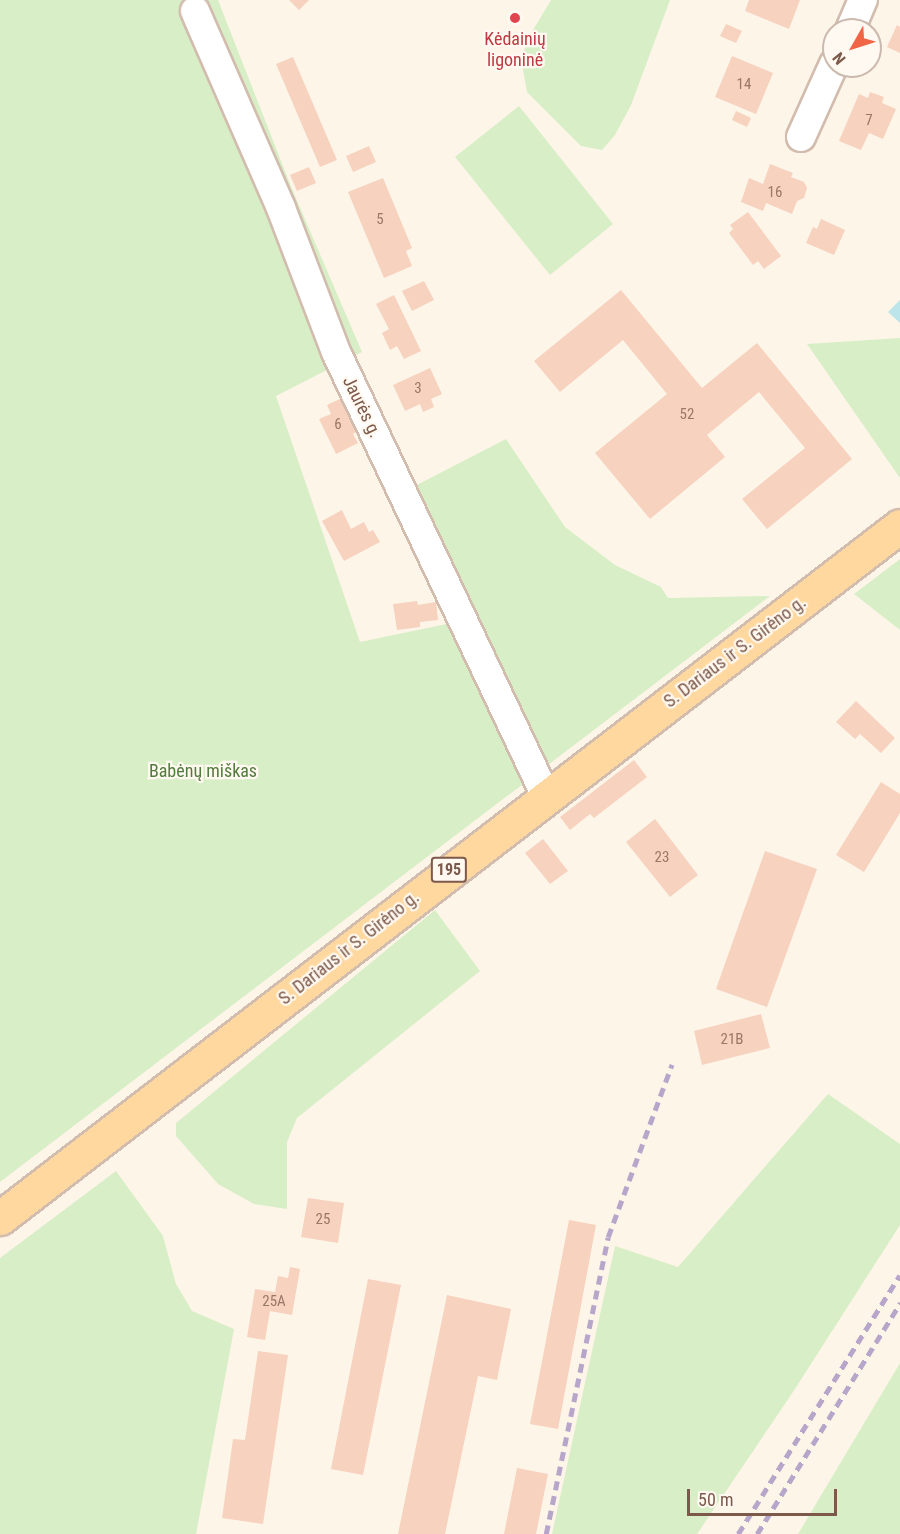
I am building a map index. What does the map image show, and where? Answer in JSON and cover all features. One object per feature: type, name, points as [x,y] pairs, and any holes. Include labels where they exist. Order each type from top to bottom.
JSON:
[{"type":"main road","name":"S. Dariaus ir S. Girėno g.","points":[[0,1218],[900,526]]},
{"type":"street","points":[[855,18],[863,0]]},
{"type":"street","name":"Jaurės g.","points":[[195,11],[281,208],[336,352],[546,796]]},
{"type":"street","points":[[801,137],[828,78]]},
{"type":"green space","name":"Babėnų miškas","points":[[0,0],[218,0],[292,189],[362,352],[276,396],[360,642],[456,622],[411,488],[506,439],[565,527],[615,565],[661,587],[668,598],[770,596],[0,1182]]},
{"type":"green space","points":[[551,0],[670,0],[631,105],[615,135],[602,150],[581,146],[527,92],[521,59],[530,35]]},
{"type":"green space","points":[[519,106],[613,224],[550,275],[455,157]]},
{"type":"green space","points":[[900,338],[900,478],[807,344]]},
{"type":"green space","points":[[900,559],[900,630],[854,594]]},
{"type":"green space","points":[[435,910],[480,971],[297,1118],[287,1142],[287,1209],[254,1204],[218,1184],[176,1136],[176,1123]]},
{"type":"green space","points":[[828,1094],[900,1144],[900,1225],[793,1392],[697,1534],[552,1534],[615,1246],[678,1267]]},
{"type":"green space","points":[[116,1171],[163,1236],[176,1284],[192,1311],[234,1329],[196,1534],[0,1534],[0,1258]]},
{"type":"green space","points":[[900,1363],[900,1534],[798,1534]]},
{"type":"water","points":[[900,300],[900,323],[888,312]]},
{"type":"building","points":[[289,0],[309,0],[299,10]]},
{"type":"building","points":[[749,0],[800,0],[789,29],[745,11]]},
{"type":"building","points":[[726,24],[742,31],[736,43],[720,36]]},
{"type":"building","points":[[897,25],[900,27],[900,53],[887,47]]},
{"type":"building","points":[[732,56],[773,73],[756,114],[715,97]]},
{"type":"building","points":[[293,57],[337,160],[320,167],[276,64]]},
{"type":"building","points":[[870,92],[884,97],[882,103],[896,109],[883,139],[869,133],[861,150],[839,141],[859,94],[868,98]]},
{"type":"building","points":[[736,111],[751,118],[747,127],[732,120]]},
{"type":"building","points":[[369,146],[376,162],[353,172],[346,156]]},
{"type":"building","points":[[770,164],[793,173],[791,177],[804,182],[807,188],[804,198],[797,201],[792,214],[766,203],[763,211],[741,202],[749,178],[763,184]]},
{"type":"building","points":[[309,167],[316,183],[297,191],[290,175]]},
{"type":"building","points":[[383,178],[412,248],[406,251],[412,266],[384,278],[348,192]]},
{"type":"building","points":[[748,212],[781,256],[764,269],[758,261],[753,265],[729,233],[733,229],[730,225]]},
{"type":"building","points":[[821,219],[845,230],[834,255],[806,243],[813,227],[817,229]]},
{"type":"building","points":[[424,281],[434,300],[412,311],[402,291]]},
{"type":"building","points":[[621,290],[702,388],[757,343],[852,459],[767,529],[742,499],[805,448],[759,392],[707,435],[725,457],[650,519],[595,453],[667,394],[623,340],[560,392],[534,361]]},
{"type":"building","points":[[394,295],[421,351],[404,359],[397,346],[390,350],[382,333],[389,329],[376,304]]},
{"type":"building","points":[[430,368],[442,394],[431,399],[434,407],[423,412],[420,404],[405,411],[393,385]]},
{"type":"building","points":[[342,398],[358,431],[353,434],[358,443],[336,454],[319,419],[331,414],[327,405]]},
{"type":"building","points":[[342,510],[351,529],[364,522],[369,532],[373,530],[380,542],[344,561],[322,521]]},
{"type":"building","points":[[417,601],[418,605],[436,602],[438,620],[420,622],[420,627],[397,630],[393,604]]},
{"type":"building","points":[[856,701],[895,738],[881,753],[860,734],[855,739],[836,722]]},
{"type":"building","points":[[634,760],[647,777],[594,818],[590,814],[570,830],[560,817]]},
{"type":"building","points":[[881,782],[900,794],[900,813],[864,872],[836,855]]},
{"type":"building","points":[[655,819],[698,875],[670,897],[626,842]]},
{"type":"building","points":[[543,839],[568,871],[550,884],[525,853]]},
{"type":"building","points":[[765,851],[817,869],[767,1007],[716,989]]},
{"type":"building","points":[[761,1014],[770,1048],[702,1065],[694,1031]]},
{"type":"building","points":[[308,1198],[344,1203],[338,1243],[301,1237]]},
{"type":"building","points":[[569,1220],[596,1225],[558,1429],[530,1424]]},
{"type":"building","points":[[290,1267],[300,1269],[292,1315],[270,1311],[265,1340],[247,1337],[255,1289],[275,1292],[278,1276],[288,1278]]},
{"type":"building","points":[[368,1279],[401,1285],[363,1475],[331,1469]]},
{"type":"building","points":[[447,1295],[511,1309],[497,1380],[478,1376],[445,1534],[398,1534]]},
{"type":"building","points":[[258,1351],[288,1355],[263,1524],[222,1518],[233,1439],[245,1440]]},
{"type":"building","points":[[517,1468],[548,1474],[536,1534],[504,1534]]},
{"type":"railway","points":[[546,1534],[608,1237],[672,1064]]},
{"type":"railway","points":[[738,1534],[900,1275]]},
{"type":"railway","points":[[757,1534],[900,1303]]},
{"type":"place","name":"Kėdainių ligoninė","points":[[515,18]]}]
